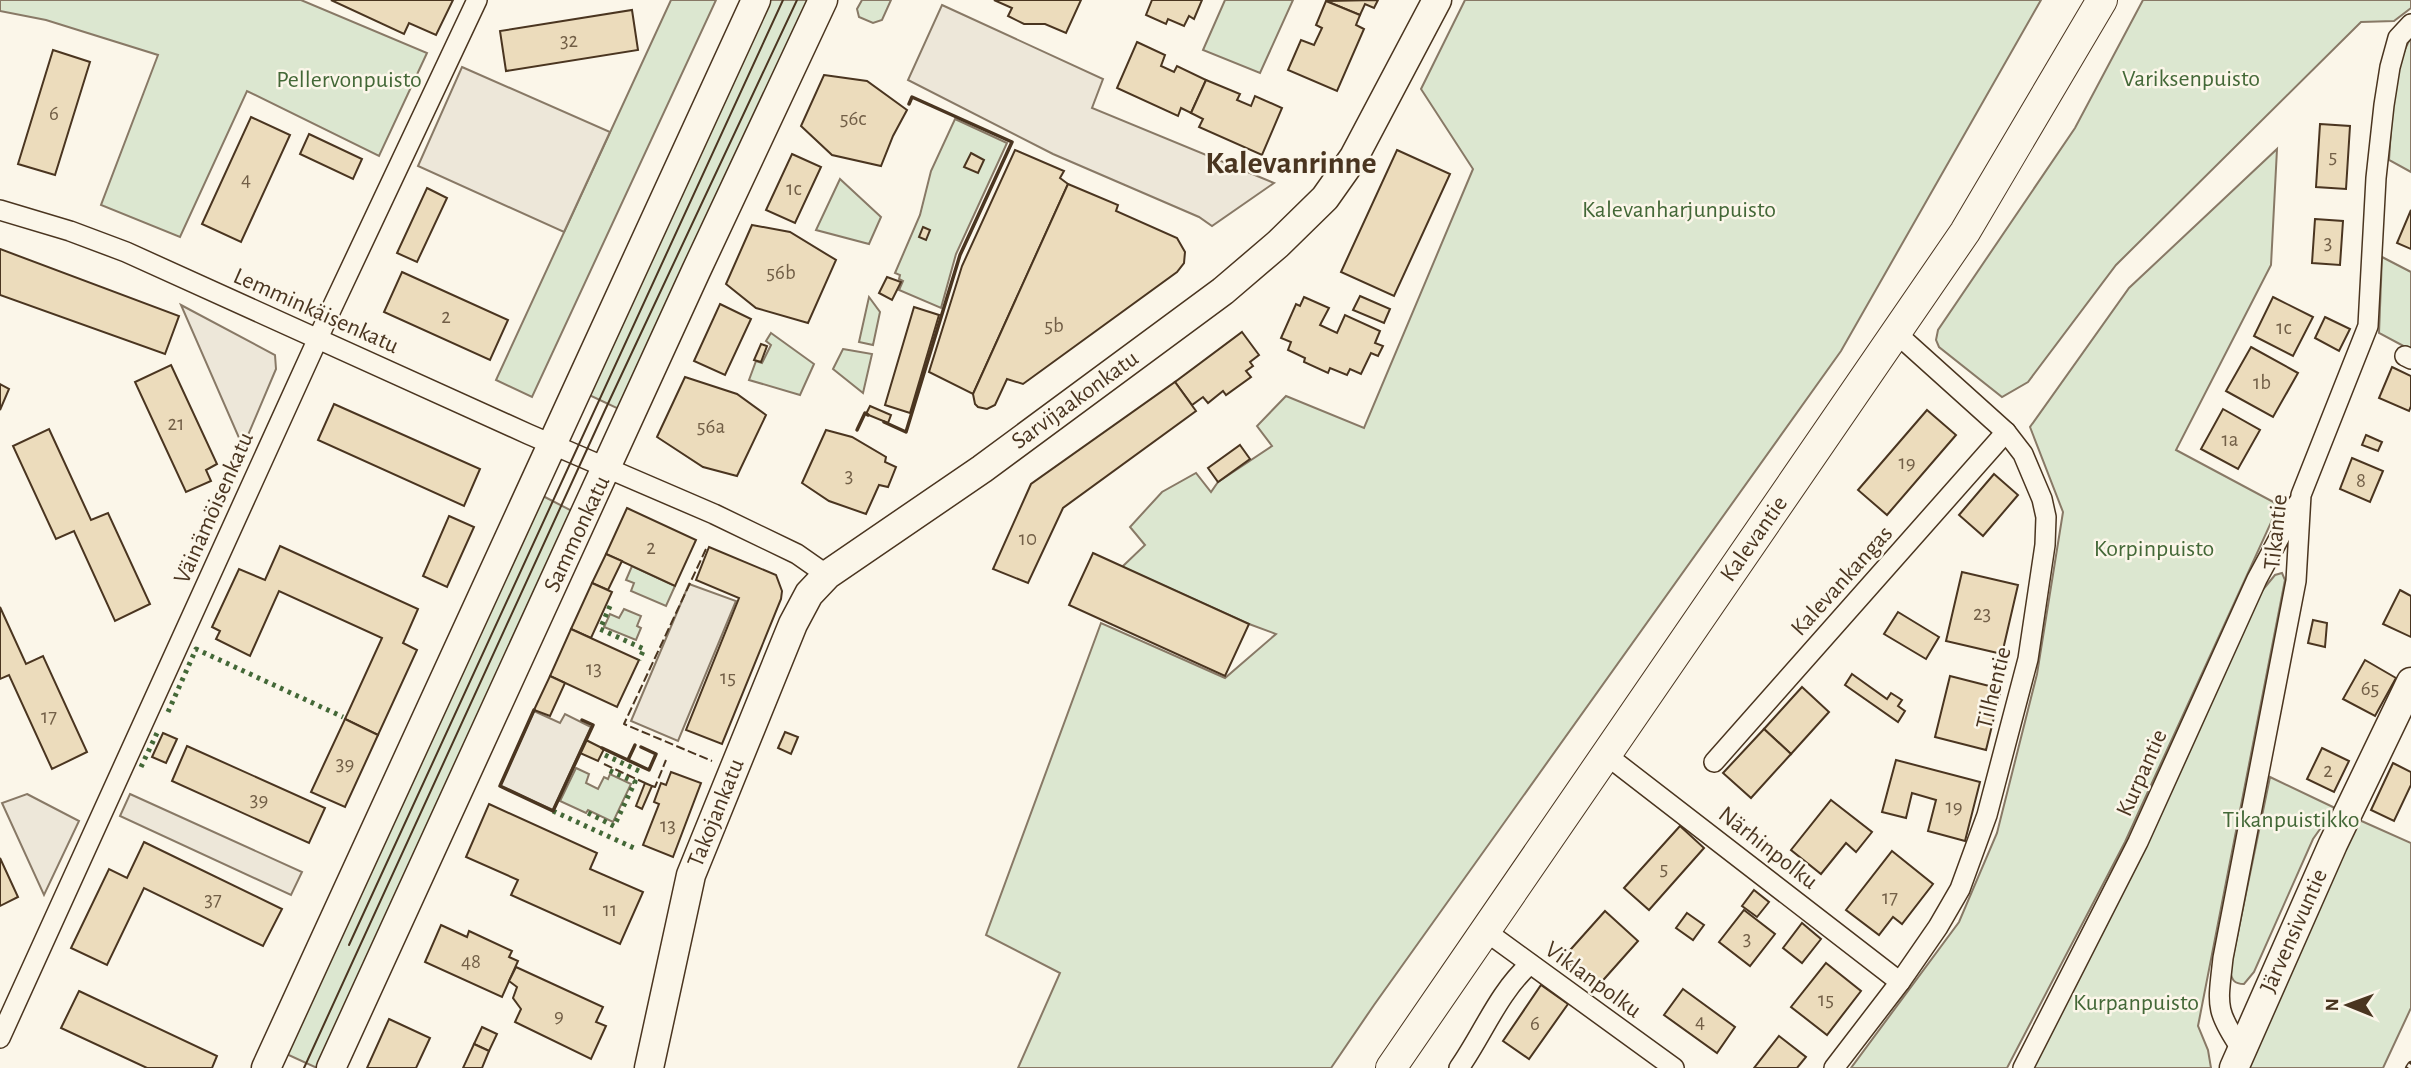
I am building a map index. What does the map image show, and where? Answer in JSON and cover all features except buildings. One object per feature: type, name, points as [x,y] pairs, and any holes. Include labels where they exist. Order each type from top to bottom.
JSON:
[{"type":"main road","points":[[266,1068],[756,0]]},
{"type":"main road","name":"Sammonkatu","points":[[331,1068],[823,0]]},
{"type":"main road","name":"Sarvijaakonkatu","points":[[827,575],[982,469],[1223,291],[1278,244],[1325,198],[1354,157],[1437,0]]},
{"type":"main road","name":"Kalevantie","points":[[1391,1068],[1965,232],[2102,0]]},
{"type":"main road","name":"Takojankatu","points":[[649,1068],[698,854],[793,624],[809,594],[827,575]]},
{"type":"main road","name":"Järvensivuntie","points":[[2238,1059],[2333,844],[2411,682]]},
{"type":"street","name":"Väinämöisenkatu","points":[[0,1038],[318,339],[477,0]]},
{"type":"street","name":"Tikantie","points":[[2238,1059],[2219,1011],[2219,996],[2226,944],[2296,581],[2301,495],[2368,326],[2376,178],[2386,92],[2398,38],[2411,24]]},
{"type":"street","name":"Lemminkäisenkatu","points":[[0,210],[70,230],[126,253],[552,445],[608,467]]},
{"type":"street","name":"Tilhentie","points":[[1834,1068],[1938,927],[1960,889],[1977,846],[1996,785],[2028,659],[2039,594],[2046,517],[2036,482],[2023,454],[2006,432],[1896,333]]},
{"type":"street","name":"Kalevankangas","points":[[1714,762],[2006,432]]},
{"type":"street","points":[[608,467],[779,545],[827,575]]},
{"type":"street","name":"Kurpantie","points":[[2023,1068],[2138,842],[2257,579],[2301,495]]},
{"type":"street","name":"Närhinpolku","points":[[1605,754],[1900,982]]},
{"type":"street","name":"Viklanpolku","points":[[1484,930],[1674,1068]]},
{"type":"street","points":[[1459,1068],[1474,1047],[1482,1026],[1518,975],[1530,964]]},
{"type":"green space","name":"Pellervonpuisto","points":[[0,0],[301,0],[427,53],[379,156],[247,91],[180,237],[101,205],[158,55],[46,20],[0,11]]},
{"type":"green space","points":[[671,0],[716,0],[532,397],[496,380]]},
{"type":"green space","points":[[764,0],[814,0],[623,411],[587,394]]},
{"type":"green space","points":[[862,0],[891,0],[882,20],[873,23],[859,17],[857,9]]},
{"type":"green space","points":[[1225,0],[1293,0],[1260,73],[1203,50]]},
{"type":"green space","name":"Kalevanharjunpuisto","points":[[1465,0],[2041,0],[1841,351],[1331,1068],[1018,1068],[1060,973],[986,935],[1101,623],[1225,678],[1276,634],[1122,567],[1145,545],[1130,527],[1162,492],[1196,473],[1211,492],[1218,482],[1272,446],[1257,426],[1286,396],[1364,428],[1473,169],[1421,89]]},
{"type":"green space","name":"Variksenpuisto","points":[[2143,0],[2411,0],[2411,8],[2394,21],[2361,22],[2116,265],[2028,382],[2002,397],[1939,347],[1936,340],[1938,330],[2075,128]]},
{"type":"green space","points":[[2411,37],[2411,172],[2389,160],[2396,81],[2404,51]]},
{"type":"green space","points":[[955,119],[1007,143],[956,254],[941,308],[899,290],[903,281],[899,279],[900,275],[895,273],[920,215],[931,171]]},
{"type":"green space","name":"Korpinpuisto","points":[[2277,149],[2271,265],[2176,450],[2279,505],[2125,842],[2007,1068],[1851,1068],[1959,922],[1997,833],[2037,674],[2063,512],[2030,427],[2129,288]]},
{"type":"green space","points":[[840,179],[881,217],[869,244],[816,230]]},
{"type":"green space","points":[[2382,257],[2411,272],[2411,350],[2379,333]]},
{"type":"green space","points":[[869,297],[880,312],[873,345],[859,342]]},
{"type":"green space","points":[[771,333],[814,364],[800,395],[749,380],[756,361],[762,363],[771,345],[766,341]]},
{"type":"green space","points":[[843,349],[872,354],[863,393],[833,369]]},
{"type":"green space","points":[[539,494],[574,512],[324,1068],[317,1068],[282,1052]]},
{"type":"green space","points":[[632,566],[675,586],[666,606],[631,591],[634,583],[626,580]]},
{"type":"green space","name":"Kurpanpuisto","points":[[2282,573],[2285,580],[2198,1026],[2208,1050],[2211,1068],[2031,1068],[2256,598],[2275,575]]},
{"type":"green space","points":[[624,609],[641,616],[637,626],[641,628],[636,640],[604,627],[610,614],[619,618]]},
{"type":"green space","points":[[576,768],[589,774],[586,783],[598,789],[604,777],[608,779],[610,774],[631,784],[613,822],[560,801]]},
{"type":"green space","name":"Tikanpuistikko","points":[[2270,777],[2335,808],[2313,839],[2254,972],[2241,984],[2234,981],[2230,971]]},
{"type":"green space","points":[[2357,819],[2411,843],[2411,1008],[2383,1068],[2247,1068]]},
{"type":"shaded area","points":[[942,5],[1103,79],[1092,108],[1274,183],[1212,226],[1199,217],[1053,154],[908,80]]},
{"type":"shaded area","points":[[462,67],[610,132],[564,232],[418,166]]},
{"type":"shaded area","points":[[181,305],[275,355],[276,369],[243,447]]},
{"type":"shaded area","points":[[689,584],[736,601],[678,741],[631,721]]},
{"type":"shaded area","points":[[534,711],[560,723],[565,714],[591,727],[553,810],[500,786]]},
{"type":"shaded area","points":[[27,794],[79,821],[44,895],[2,803]]},
{"type":"shaded area","points":[[130,794],[302,872],[291,895],[120,816]]},
{"type":"tram line","points":[[349,945],[783,0]]},
{"type":"tram line","points":[[304,1068],[605,410],[797,0]]},
{"type":"hedge","points":[[610,606],[600,629],[644,649],[639,660]]},
{"type":"hedge","points":[[168,712],[196,649],[343,717]]},
{"type":"hedge","points":[[141,767],[157,733]]},
{"type":"hedge","points":[[605,755],[639,771]]},
{"type":"hedge","points":[[588,813],[614,826],[635,782],[606,769]]},
{"type":"hedge","points":[[553,811],[636,849]]},
{"type":"fence","points":[[706,549],[624,724],[712,761]]},
{"type":"fence","points":[[652,786],[655,787],[666,760]]},
{"type":"fence","points":[[604,764],[645,783]]},
{"type":"wall","points":[[884,422],[906,432],[960,255],[1012,142],[912,97],[909,104]]},
{"type":"wall","points":[[857,430],[865,413],[868,415]]},
{"type":"wall","points":[[534,710],[500,786],[553,811],[593,725],[582,720]]},
{"type":"wall","points":[[628,760],[635,745]]},
{"type":"wall","points":[[602,748],[649,770],[656,754],[641,747]]},
{"type":"district","name":"Kalevanrinne","points":[[1291,163]]}]
